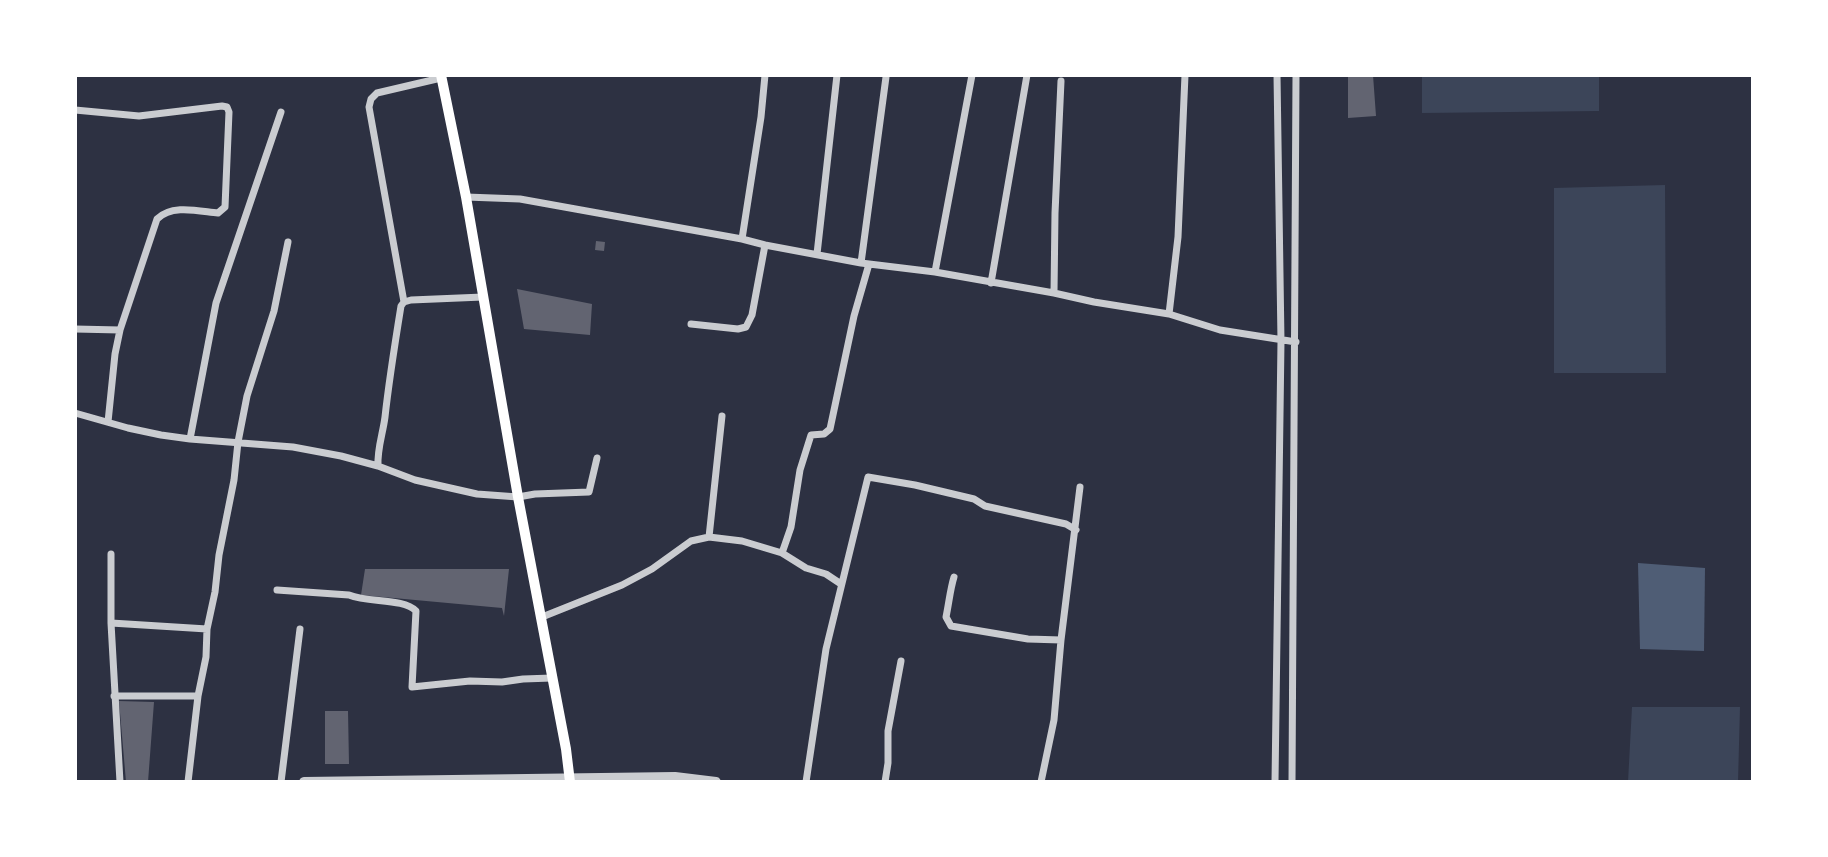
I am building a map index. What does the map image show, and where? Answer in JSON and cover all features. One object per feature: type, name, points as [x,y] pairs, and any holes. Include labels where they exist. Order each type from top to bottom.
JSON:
[{"type":"main road","points":[[441,77],[466,197],[570,780]]},
{"type":"street","points":[[742,239],[765,75]]},
{"type":"street","points":[[817,254],[837,75]]},
{"type":"street","points":[[935,272],[972,75]]},
{"type":"street","points":[[991,283],[1027,75]]},
{"type":"street","points":[[1169,314],[1178,237],[1185,75]]},
{"type":"street","points":[[1275,782],[1280,341],[1277,75]]},
{"type":"street","points":[[1292,782],[1296,75]]},
{"type":"street","points":[[404,302],[369,107],[371,99],[377,93],[441,77]]},
{"type":"street","points":[[782,553],[791,527],[800,470],[811,435],[824,434],[830,429],[865,263],[886,77]]},
{"type":"street","points":[[1054,293],[1061,81]]},
{"type":"street","points":[[75,110],[139,116],[222,106],[227,107],[229,112],[225,207],[218,213],[169,211],[157,219],[120,330],[108,422]]},
{"type":"street","points":[[191,439],[220,285],[242,229],[281,112]]},
{"type":"street","points":[[466,197],[520,199],[865,263],[935,272],[1169,314],[1220,330],[1296,342]]},
{"type":"street","points":[[187,782],[206,657],[207,629],[234,480],[238,442],[247,396],[274,311],[288,242]]},
{"type":"street","points":[[691,324],[746,327],[752,315],[765,245]]},
{"type":"street","points":[[379,466],[378,454],[401,306],[411,300],[483,297]]},
{"type":"street","points":[[75,330],[120,330]]},
{"type":"street","points":[[75,413],[128,428],[191,439],[293,447],[341,456],[379,466],[415,480],[477,494],[519,497],[589,492],[597,458]]},
{"type":"street","points":[[709,537],[722,416]]},
{"type":"street","points":[[806,782],[826,649],[868,477],[975,499],[985,506],[1066,524],[1076,530]]},
{"type":"street","points":[[1041,782],[1054,720],[1080,487]]},
{"type":"street","points":[[542,617],[622,585],[652,569],[691,541],[709,537],[743,541],[782,553],[806,568],[826,574],[841,584]]},
{"type":"street","points":[[111,554],[111,622],[120,782]]},
{"type":"street","points":[[954,577],[946,617],[951,626],[1028,639],[1061,640]]},
{"type":"street","points":[[277,590],[349,595],[359,599],[409,605],[416,611],[412,687],[470,681],[502,682],[552,678]]},
{"type":"street","points":[[111,622],[207,629]]},
{"type":"street","points":[[281,782],[300,629]]},
{"type":"street","points":[[885,782],[888,731],[901,661]]},
{"type":"street","points":[[114,696],[198,696]]},
{"type":"street","points":[[304,782],[570,780],[675,776],[716,782]]},
{"type":"shaded area","points":[[1422,75],[1599,75],[1599,111],[1422,113]]},
{"type":"shaded area","points":[[1665,185],[1666,373],[1554,373],[1554,188]]},
{"type":"shaded area","points":[[1638,563],[1705,568],[1704,651],[1640,649]]},
{"type":"shaded area","points":[[1632,707],[1740,707],[1738,782],[1628,782]]},
{"type":"building","points":[[1348,75],[1373,75],[1376,116],[1348,118]]},
{"type":"building","points":[[596,241],[605,242],[604,251],[595,250]]},
{"type":"building","points":[[517,289],[592,304],[590,335],[524,329]]},
{"type":"building","points":[[365,569],[509,569],[504,616],[502,608],[361,595]]},
{"type":"building","points":[[119,701],[154,702],[148,782],[126,782]]},
{"type":"building","points":[[325,711],[348,711],[349,764],[325,764]]}]
